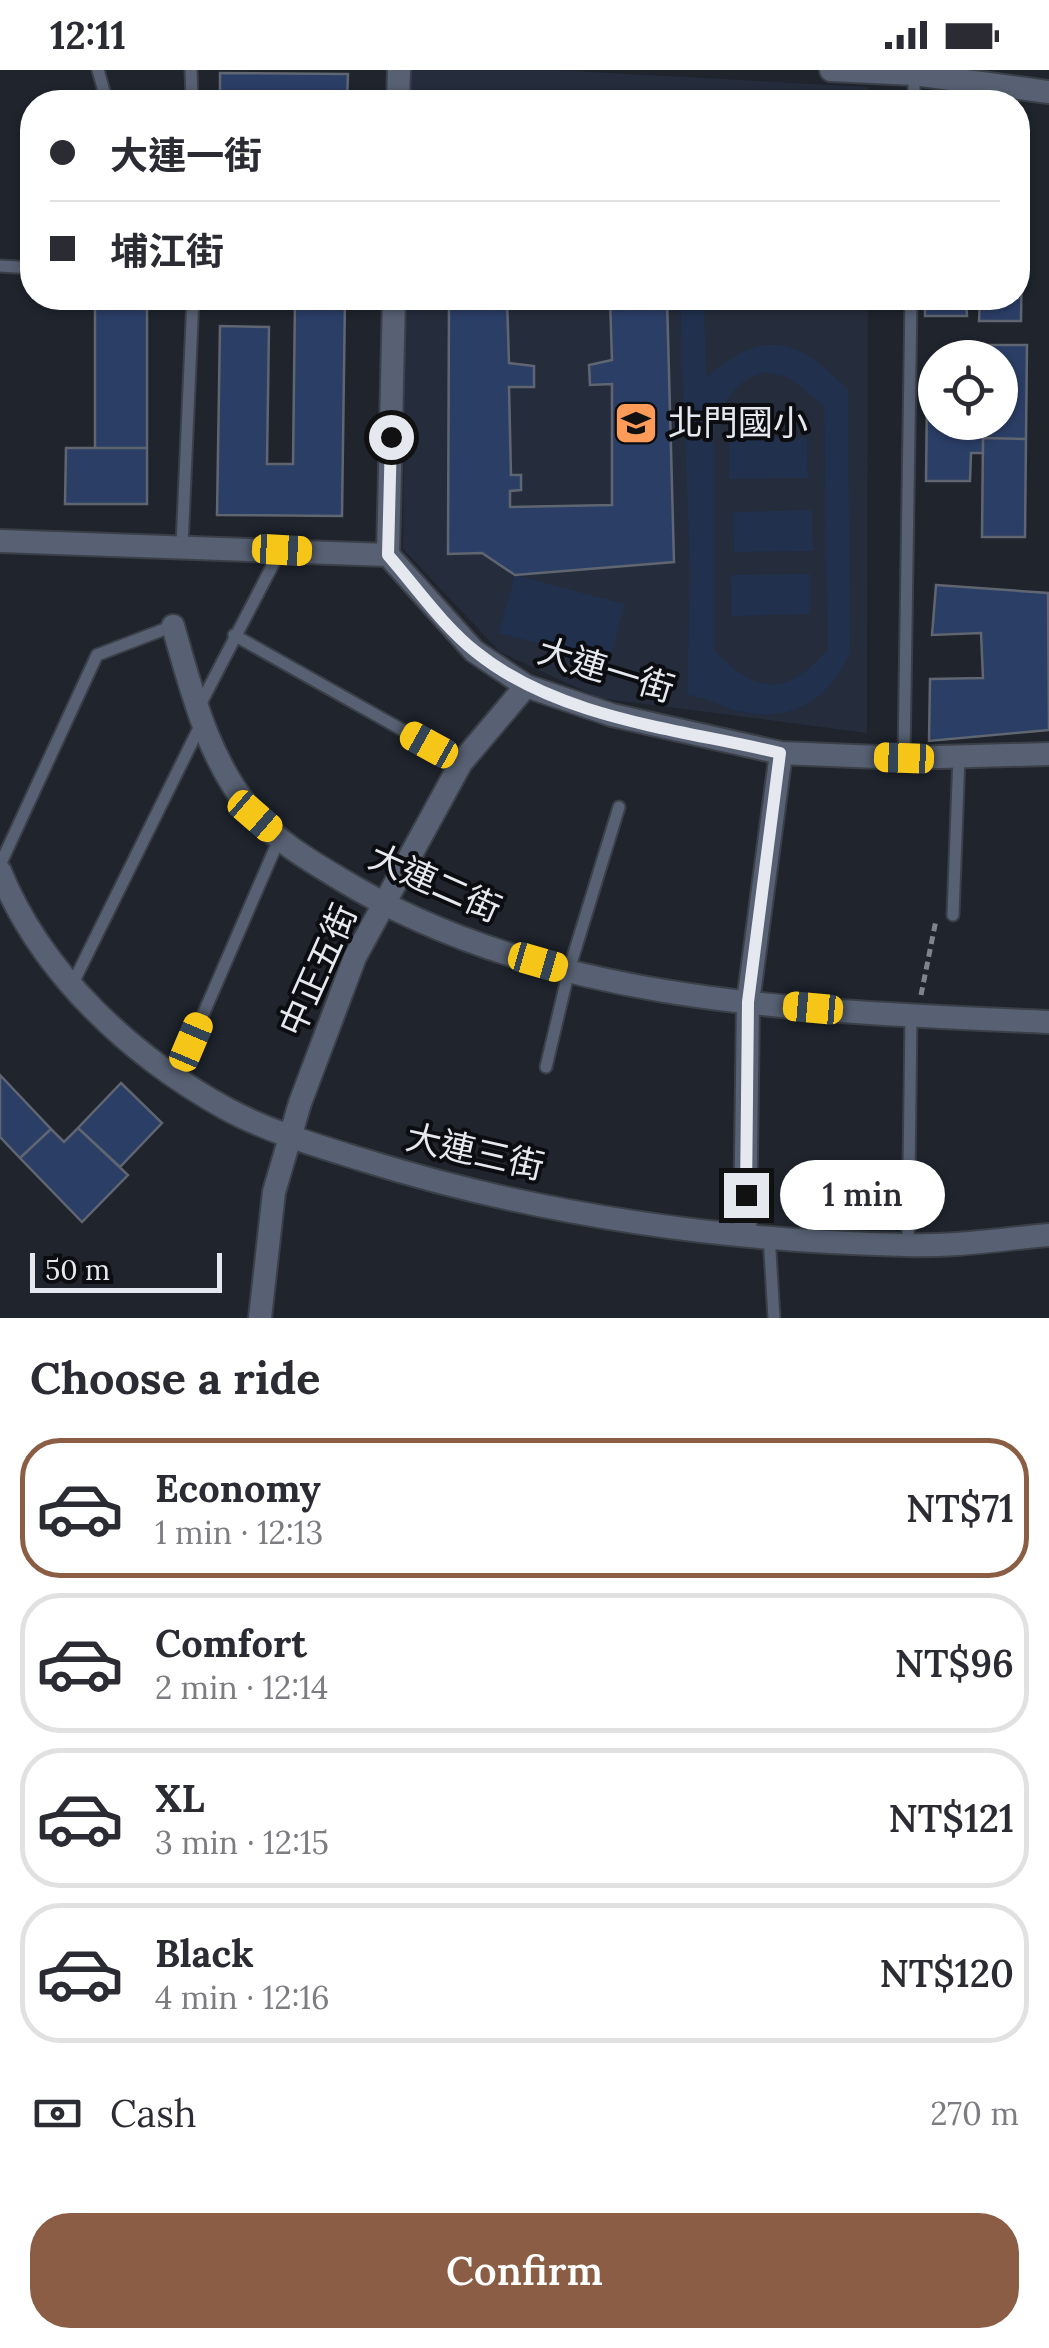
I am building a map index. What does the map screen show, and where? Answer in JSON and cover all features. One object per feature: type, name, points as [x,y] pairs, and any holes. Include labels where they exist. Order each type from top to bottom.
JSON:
[{"type":"street","points":[[832,70],[914,74],[1049,92]]},
{"type":"street","points":[[0,541],[388,555],[394,310]]},
{"type":"street","name":"大連一街","points":[[388,555],[474,652],[526,686],[612,715],[780,753],[904,758],[1049,754]]},
{"type":"street","name":"大連二街","points":[[174,626],[200,717],[226,776],[255,816],[280,838],[385,907],[478,944],[568,970],[748,1002],[1049,1022]]},
{"type":"street","name":"中正五街","points":[[260,1318],[274,1192],[355,957],[462,763],[526,686]]},
{"type":"street","points":[[757,1234],[748,1002],[780,753]]},
{"type":"street","name":"大連三街","points":[[2,878],[53,966],[146,1058],[226,1109],[290,1137],[438,1182],[662,1228],[908,1246],[1049,1236]]},
{"type":"lane","points":[[914,74],[914,90]]},
{"type":"lane","points":[[182,545],[193,310]]},
{"type":"lane","points":[[904,758],[911,310]]},
{"type":"lane","points":[[72,985],[200,717],[234,635],[282,550]]},
{"type":"lane","points":[[2,878],[97,655],[174,626]]},
{"type":"lane","points":[[234,635],[462,763]]},
{"type":"lane","points":[[953,915],[958,756]]},
{"type":"lane","points":[[546,1067],[568,970],[619,808]]},
{"type":"lane","points":[[176,1077],[280,838]]},
{"type":"lane","points":[[908,1246],[914,1016]]},
{"type":"lane","points":[[757,1234],[774,1318]]},
{"type":"path","points":[[914,1016],[936,920]]},
{"type":"shaded area","points":[[407,70],[555,70],[868,87],[868,90],[406,90]]},
{"type":"shaded area","name":"北門國小","points":[[405,310],[868,310],[867,733],[599,698],[500,652],[403,549]]},
{"type":"shaded area","points":[[680,310],[704,310],[706,378],[745,351],[779,345],[812,358],[848,390],[850,652],[842,669],[820,695],[792,710],[757,714],[687,695],[690,574]],"holes":[[[767,372],[789,378],[824,405],[828,649],[799,676],[785,682],[758,682],[743,676],[714,650],[714,428],[727,399],[740,385]]]},
{"type":"shaded area","points":[[807,437],[808,478],[729,479],[729,439]]},
{"type":"shaded area","points":[[812,510],[813,551],[734,552],[733,512]]},
{"type":"shaded area","points":[[810,574],[810,614],[732,616],[731,575]]},
{"type":"shaded area","points":[[515,575],[625,604],[609,662],[499,633]]},
{"type":"building","points":[[220,73],[348,74],[347,90],[220,90]]},
{"type":"building","points":[[95,310],[147,310],[147,448],[95,448]]},
{"type":"building","points":[[295,310],[345,310],[342,516],[217,515],[220,326],[269,327],[267,464],[293,464]]},
{"type":"building","points":[[449,310],[507,310],[509,363],[534,366],[534,387],[509,387],[511,475],[521,475],[521,490],[510,491],[510,507],[612,505],[612,384],[590,385],[589,365],[612,360],[610,310],[667,310],[674,562],[515,575],[482,553],[448,554]]},
{"type":"building","points":[[925,310],[967,310],[967,316],[925,316]]},
{"type":"building","points":[[979,310],[1021,310],[1021,321],[979,321]]},
{"type":"building","points":[[1018,345],[1027,345],[1026,439],[1018,439]]},
{"type":"building","points":[[1026,439],[1025,537],[982,537],[983,440]]},
{"type":"building","points":[[926,440],[983,440],[983,453],[971,453],[970,481],[926,481]]},
{"type":"building","points":[[66,448],[147,448],[147,504],[65,504]]},
{"type":"building","points":[[936,585],[1048,593],[1049,730],[929,741],[930,679],[983,678],[981,633],[932,635]]},
{"type":"building","points":[[0,1075],[51,1129],[20,1158],[0,1137]]},
{"type":"building","points":[[121,1083],[162,1123],[120,1167],[78,1128]]},
{"type":"building","points":[[78,1128],[128,1175],[82,1222],[20,1158],[51,1129],[64,1142]]},
{"type":"place","name":"北門國小","points":[[636,423]]},
{"type":"route","points":[[391,437],[388,555],[474,652],[526,686],[612,715],[780,753],[748,1002],[746,1195]]}]
